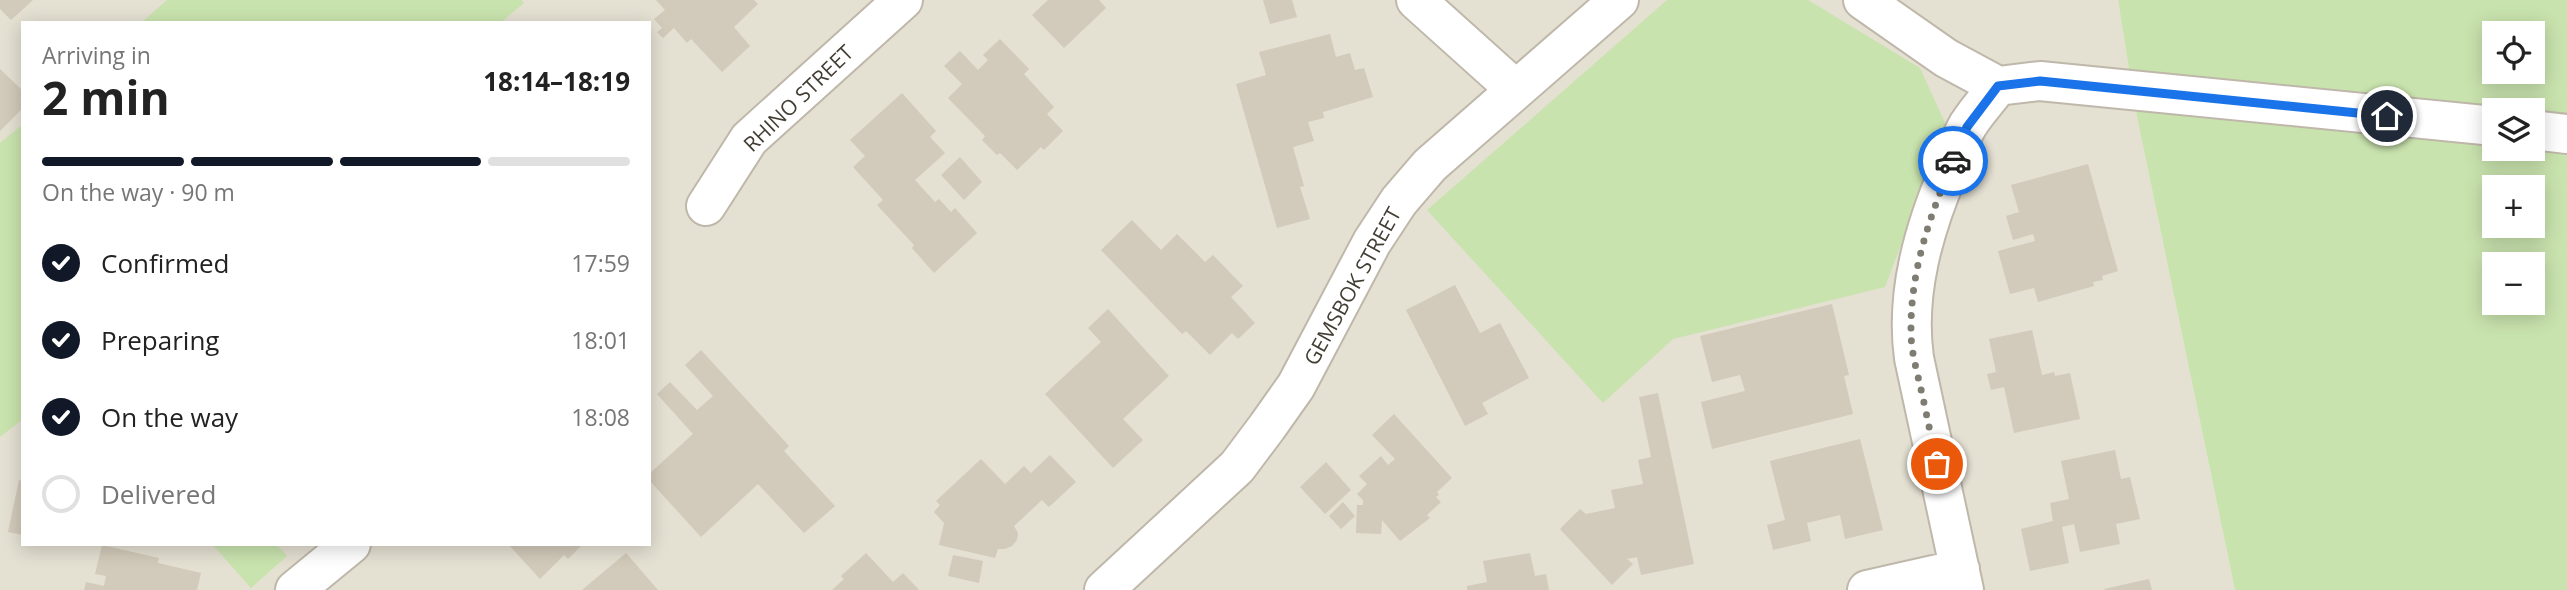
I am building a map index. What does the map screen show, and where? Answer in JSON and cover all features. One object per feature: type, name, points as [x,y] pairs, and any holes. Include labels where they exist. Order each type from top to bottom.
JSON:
[{"type":"street","name":"RHINO STREET","points":[[706,206],[749,139],[903,0]]},
{"type":"street","points":[[1416,0],[1515,89]]},
{"type":"street","name":"GEMSBOK STREET","points":[[1104,590],[1237,467],[1296,386],[1372,242],[1398,201],[1430,165],[1619,0]]},
{"type":"street","points":[[1863,0],[1946,58],[1998,86],[2040,81],[2482,125]]},
{"type":"street","points":[[1867,590],[1962,580],[1914,358],[1912,310],[1915,280],[1931,214],[1967,127],[1998,86]]},
{"type":"street","points":[[2545,131],[2567,134]]},
{"type":"street","points":[[295,590],[349,546]]},
{"type":"shaded area","points":[[0,0],[2118,0],[2135,107],[2235,590],[0,590]]},
{"type":"green space","points":[[167,0],[521,0],[524,3],[502,21],[143,21]]},
{"type":"green space","points":[[1667,0],[1808,0],[1920,68],[1946,125],[1885,287],[1673,339],[1603,403],[1427,210]]},
{"type":"green space","points":[[2118,0],[2567,0],[2567,590],[2235,590],[2135,107]]},
{"type":"green space","points":[[21,126],[21,421],[0,437],[0,143]]},
{"type":"green space","points":[[214,546],[278,546],[287,556],[251,588]]},
{"type":"building","points":[[0,0],[33,0],[11,20],[0,9]]},
{"type":"building","points":[[656,0],[754,0],[758,4],[734,27],[750,46],[722,72],[691,39],[687,43],[674,28],[663,38],[657,32],[662,28],[654,19],[665,10]]},
{"type":"building","points":[[1048,0],[1099,0],[1106,8],[1064,48],[1032,15]]},
{"type":"building","points":[[1263,0],[1292,0],[1297,17],[1270,24]]},
{"type":"building","points":[[1330,34],[1336,57],[1350,53],[1355,70],[1364,68],[1373,97],[1323,112],[1324,118],[1308,122],[1314,141],[1293,147],[1304,186],[1300,187],[1310,219],[1277,228],[1236,84],[1266,75],[1259,52]]},
{"type":"building","points":[[1000,39],[1029,69],[1024,74],[1054,107],[1047,114],[1063,131],[1044,150],[1041,147],[1017,170],[982,140],[985,136],[948,98],[962,84],[944,66],[960,51],[978,70],[988,60],[983,55]]},
{"type":"building","points":[[0,69],[21,89],[21,110],[0,131]]},
{"type":"building","points":[[902,93],[936,131],[930,137],[945,153],[915,180],[935,202],[939,199],[951,212],[955,208],[977,233],[934,273],[912,248],[914,245],[877,205],[883,200],[853,167],[865,156],[850,140]]},
{"type":"building","points":[[960,157],[982,182],[964,200],[941,175]]},
{"type":"building","points":[[2088,164],[2118,271],[2102,276],[2103,280],[2093,282],[2094,286],[2038,302],[2034,288],[2010,294],[1998,251],[2035,241],[2033,234],[2013,240],[2006,216],[2019,212],[2011,185]]},
{"type":"building","points":[[1132,220],[1161,250],[1177,234],[1205,262],[1213,255],[1243,286],[1231,297],[1255,323],[1238,339],[1232,333],[1210,355],[1186,331],[1182,334],[1101,250]]},
{"type":"building","points":[[1455,285],[1480,333],[1500,323],[1529,378],[1482,403],[1488,414],[1465,426],[1406,310]]},
{"type":"building","points":[[1832,304],[1849,375],[1844,376],[1853,414],[1712,449],[1701,402],[1745,391],[1740,375],[1712,382],[1700,336]]},
{"type":"building","points":[[1108,309],[1169,376],[1123,419],[1143,440],[1113,468],[1045,394],[1101,342],[1088,328]]},
{"type":"building","points":[[2032,330],[2042,375],[2054,372],[2055,376],[2070,373],[2080,419],[2014,433],[2004,387],[1991,390],[1987,374],[1996,372],[1989,339]]},
{"type":"building","points":[[701,350],[789,446],[784,451],[835,506],[804,533],[758,484],[701,537],[651,482],[651,472],[693,434],[657,394],[670,382],[697,410],[713,396],[685,365]]},
{"type":"building","points":[[1658,393],[1694,564],[1641,575],[1637,557],[1627,559],[1633,564],[1612,585],[1560,529],[1580,509],[1586,514],[1615,508],[1611,490],[1643,484],[1638,460],[1651,457],[1639,397]]},
{"type":"building","points":[[1394,414],[1452,478],[1437,492],[1439,495],[1436,497],[1441,502],[1427,515],[1430,518],[1400,541],[1382,520],[1381,534],[1356,533],[1357,505],[1363,505],[1363,500],[1357,494],[1367,484],[1359,476],[1381,456],[1388,465],[1395,459],[1372,435]]},
{"type":"building","points":[[1860,439],[1883,530],[1845,539],[1840,515],[1807,523],[1811,541],[1773,550],[1767,525],[1785,520],[1770,461]]},
{"type":"building","points":[[2115,450],[2121,479],[2130,477],[2140,519],[2116,524],[2120,544],[2080,552],[2074,524],[2062,527],[2069,563],[2030,571],[2021,529],[2053,521],[2050,503],[2069,499],[2061,461]]},
{"type":"building","points":[[1050,455],[1076,482],[1049,507],[1042,500],[1014,526],[1018,533],[1012,546],[998,549],[995,558],[939,545],[944,523],[934,512],[940,505],[936,501],[981,459],[1005,484],[1024,466],[1031,473]]},
{"type":"building","points":[[1326,462],[1351,490],[1325,514],[1300,487]]},
{"type":"building","points":[[19,480],[21,535],[8,532]]},
{"type":"building","points":[[1343,502],[1355,516],[1341,529],[1329,516]]},
{"type":"building","points":[[102,546],[159,558],[158,563],[201,573],[197,590],[84,590],[86,582],[104,586],[106,576],[95,574]]},
{"type":"building","points":[[510,546],[581,546],[568,559],[564,555],[540,579]]},
{"type":"building","points":[[626,553],[658,590],[582,590]]},
{"type":"building","points":[[866,553],[893,582],[903,573],[919,590],[832,590],[844,579],[841,576]]},
{"type":"building","points":[[1530,553],[1535,576],[1546,574],[1549,590],[1467,590],[1467,586],[1487,582],[1483,561]]},
{"type":"building","points":[[953,555],[983,561],[979,583],[948,576]]},
{"type":"building","points":[[2149,579],[2152,590],[2104,589]]},
{"type":"way so far","points":[[1937,464],[1914,358],[1912,310],[1915,280],[1931,214],[1953,161]]},
{"type":"route","points":[[1953,161],[1967,127],[1998,86],[2040,81],[2387,116]]}]
